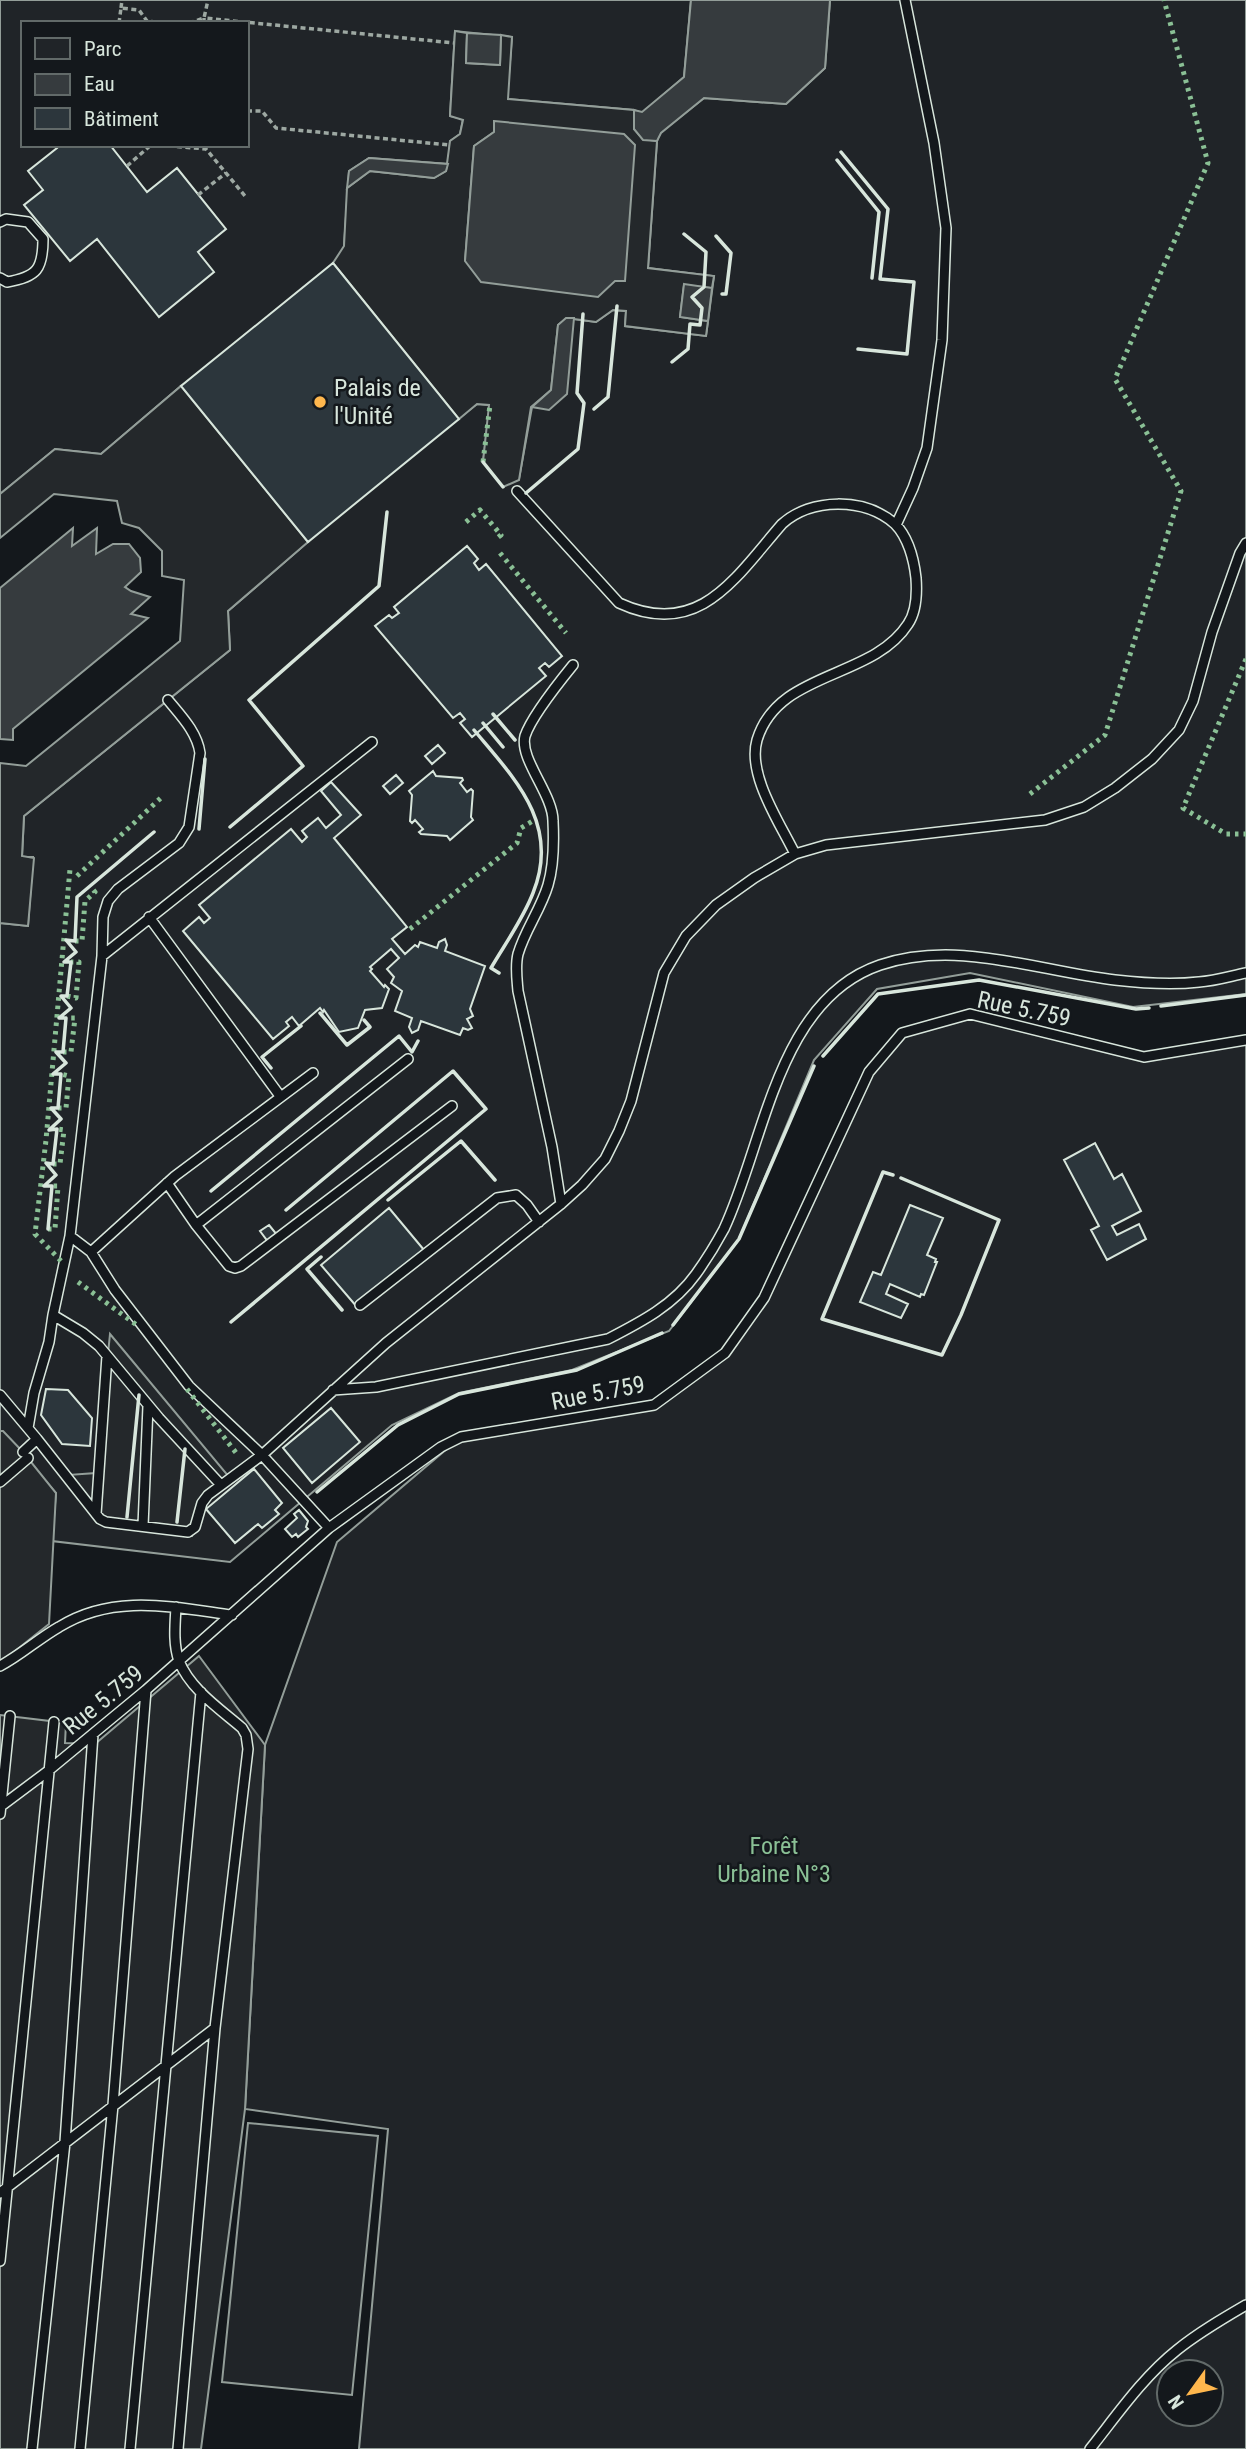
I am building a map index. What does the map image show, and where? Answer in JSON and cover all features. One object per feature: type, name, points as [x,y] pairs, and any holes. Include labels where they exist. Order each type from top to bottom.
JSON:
[{"type":"lane","points":[[896,525],[927,448],[942,340],[946,228],[934,143],[905,0]]},
{"type":"lane","points":[[0,222],[6,219],[28,222],[43,239],[43,261],[29,278],[7,282],[0,278]]},
{"type":"lane","points":[[517,491],[619,603],[638,612],[658,616],[682,613],[722,592],[782,524],[805,508],[830,504],[853,506],[877,513],[896,525],[913,557],[917,592],[911,621],[898,638],[882,650],[782,701],[764,722],[756,742],[754,757],[757,775],[795,854]]},
{"type":"lane","points":[[0,1395],[96,1514],[106,1522],[188,1532],[192,1530],[202,1503],[208,1495],[262,1455],[386,1343],[561,1204],[605,1159],[631,1101],[664,973],[686,936],[716,905],[795,854],[826,845],[1045,820],[1084,807],[1115,788],[1152,759],[1179,730],[1193,701],[1212,632],[1246,543]]},
{"type":"lane","points":[[561,1204],[552,1147],[518,991],[516,968],[519,953],[548,884],[552,861],[553,817],[544,788],[528,759],[526,736],[551,693],[573,665]]},
{"type":"lane","points":[[28,1428],[34,1394],[50,1342],[52,1315],[69,1236],[102,956],[103,916],[108,901],[118,889],[179,843],[189,827],[200,753],[198,742],[191,730],[168,700]]},
{"type":"lane","points":[[102,956],[372,742]]},
{"type":"lane","points":[[149,918],[280,1096]]},
{"type":"lane","points":[[333,1390],[376,1387],[608,1339],[642,1322],[671,1302],[695,1275],[723,1229],[793,1044],[820,1005],[842,983],[879,965],[923,955],[972,956],[1115,980],[1198,982],[1246,973]]},
{"type":"lane","name":"Rue 5.759","points":[[0,1806],[180,1662],[329,1528],[441,1447],[461,1437],[654,1405],[725,1353],[764,1298],[869,1072],[902,1033],[970,1014],[1144,1057],[1246,1040]]},
{"type":"lane","points":[[196,1225],[408,1059]]},
{"type":"lane","points":[[91,1252],[167,1184],[313,1073]]},
{"type":"lane","points":[[167,1184],[229,1266],[235,1268],[452,1106]]},
{"type":"lane","points":[[360,1305],[497,1198],[516,1195],[539,1222]]},
{"type":"lane","points":[[69,1236],[91,1252],[115,1290],[189,1386],[262,1455],[329,1528]]},
{"type":"lane","points":[[52,1315],[83,1333],[107,1356],[148,1406],[221,1485]]},
{"type":"lane","points":[[96,1514],[107,1356]]},
{"type":"lane","points":[[143,1526],[148,1406]]},
{"type":"lane","points":[[0,1482],[37,1439]]},
{"type":"lane","points":[[0,1666],[58,1627],[105,1607],[133,1604],[232,1615]]},
{"type":"lane","points":[[176,1607],[175,1641],[180,1662],[201,1692],[242,1728],[248,1749],[215,2028],[178,2449]]},
{"type":"lane","points":[[80,2449],[113,2105],[146,1690]]},
{"type":"lane","points":[[130,2449],[201,1692]]},
{"type":"lane","points":[[0,1814],[10,1716]]},
{"type":"lane","points":[[0,2261],[4,2190],[54,1722]]},
{"type":"lane","points":[[32,2449],[65,2142],[93,1734]]},
{"type":"lane","points":[[4,2190],[215,2028]]},
{"type":"lane","points":[[1090,2449],[1132,2395],[1175,2351],[1213,2323],[1246,2305]]},
{"type":"path","points":[[120,21],[122,0]]},
{"type":"path","points":[[204,20],[208,0]]},
{"type":"path","points":[[121,8],[139,9],[148,21]]},
{"type":"path","points":[[248,24],[454,43]]},
{"type":"path","points":[[248,111],[262,111],[276,128],[449,145]]},
{"type":"path","points":[[127,166],[149,147]]},
{"type":"path","points":[[206,147],[245,196]]},
{"type":"path","points":[[198,195],[226,173]]},
{"type":"green space","points":[[0,0],[691,0],[684,77],[642,113],[634,110],[507,99],[512,37],[455,31],[450,116],[463,119],[460,134],[450,141],[448,164],[369,158],[349,171],[344,246],[459,418],[477,404],[490,405],[483,462],[519,479],[532,407],[566,318],[596,322],[613,310],[626,311],[625,326],[706,336],[714,276],[648,268],[657,141],[660,133],[704,98],[786,104],[825,68],[830,0],[1246,0],[1246,994],[1133,1007],[970,973],[877,989],[814,1060],[739,1239],[669,1331],[572,1370],[459,1393],[392,1425],[230,1562],[52,1541],[56,1493],[0,1431],[0,923],[28,926],[33,857],[22,857],[24,816],[230,650],[228,611],[308,542],[181,386],[101,454],[55,449],[0,494]]},
{"type":"green space","name":"Forêt Urbaine N°3","points":[[970,1014],[1144,1057],[1246,1040],[1246,2449],[359,2449],[388,2129],[245,2109],[265,1745],[337,1542],[461,1437],[654,1405],[725,1353],[764,1298],[869,1072],[902,1033]]},
{"type":"green space","points":[[248,2123],[378,2136],[352,2395],[222,2382]]},
{"type":"shaded area","points":[[455,31],[467,33],[466,63],[500,65],[501,35],[512,37],[508,99],[634,110],[634,129],[643,139],[657,141],[648,268],[714,276],[712,288],[684,285],[680,317],[708,321],[706,336],[625,326],[626,311],[613,310],[596,322],[567,318],[558,325],[551,390],[531,407],[519,480],[503,487],[483,462],[489,405],[477,404],[459,419],[333,263],[344,246],[347,188],[370,171],[434,178],[446,171],[450,141],[460,134],[463,120],[450,116]],"holes":[[[494,132],[465,261],[474,146]]]},
{"type":"shaded area","points":[[181,386],[308,542],[228,611],[230,650],[24,816],[22,856],[34,858],[28,926],[0,923],[0,763],[26,766],[180,641],[184,580],[162,576],[162,551],[139,528],[122,523],[117,501],[54,494],[0,538],[0,494],[55,449],[101,454]]},
{"type":"shaded area","points":[[110,1334],[230,1478],[202,1500],[192,1536],[109,1527],[67,1475],[96,1473]]},
{"type":"shaded area","points":[[0,1431],[23,1452],[56,1493],[49,1624],[0,1663]]},
{"type":"shaded area","points":[[199,1656],[265,1745],[245,2109],[201,2449],[0,2449],[0,1715],[66,1723],[65,1743],[95,1744]]},
{"type":"water","points":[[691,0],[830,0],[825,68],[786,104],[704,98],[661,133],[657,141],[643,140],[634,129],[634,110],[642,112],[684,77]]},
{"type":"water","points":[[467,33],[501,35],[500,65],[466,63]]},
{"type":"water","points":[[494,121],[624,134],[635,145],[625,281],[615,281],[598,297],[481,282],[465,261],[474,146],[494,132]]},
{"type":"water","points":[[369,158],[448,164],[446,171],[434,178],[370,171],[347,188],[349,171]]},
{"type":"water","points":[[684,284],[712,288],[708,321],[680,317]]},
{"type":"water","points":[[566,318],[574,318],[567,394],[549,410],[532,407],[551,390],[558,325]]},
{"type":"water","points":[[73,528],[72,546],[97,528],[96,554],[113,544],[129,544],[140,558],[141,572],[125,587],[150,597],[131,614],[148,618],[13,729],[13,740],[0,739],[0,588]]},
{"type":"building","points":[[112,147],[147,192],[177,168],[226,229],[198,252],[214,272],[159,317],[97,239],[70,261],[24,205],[43,190],[28,171],[57,148]]},
{"type":"building","name":"Palais de l'Unité","points":[[333,263],[459,419],[308,542],[181,386]]},
{"type":"building","points":[[467,546],[478,559],[474,563],[479,570],[486,564],[562,656],[549,667],[545,663],[539,668],[546,676],[472,737],[460,723],[465,719],[460,713],[453,718],[375,626],[389,615],[392,618],[399,613],[394,607]]},
{"type":"building","points":[[438,745],[445,753],[432,764],[425,756]]},
{"type":"building","points":[[433,771],[436,776],[462,778],[460,783],[467,792],[471,789],[473,791],[473,820],[450,840],[447,836],[421,834],[419,832],[423,829],[415,820],[412,823],[410,821],[412,795],[409,791]]},
{"type":"building","points":[[396,775],[403,783],[390,794],[383,786]]},
{"type":"building","points":[[331,782],[361,815],[334,838],[407,927],[392,939],[405,954],[415,945],[418,947],[420,942],[437,948],[439,942],[445,939],[445,951],[485,966],[470,1009],[473,1016],[467,1019],[472,1028],[463,1028],[460,1035],[421,1021],[418,1030],[412,1033],[409,1027],[412,1018],[395,1011],[402,991],[391,983],[394,977],[387,969],[399,958],[391,949],[370,967],[370,971],[389,989],[382,1008],[365,1010],[358,1028],[339,1032],[320,1008],[299,1026],[292,1017],[286,1022],[289,1026],[273,1039],[183,931],[199,917],[204,923],[210,918],[199,905],[291,829],[302,842],[307,837],[302,831],[318,818],[326,828],[341,815],[321,791]]},
{"type":"building","points":[[1095,1143],[1114,1179],[1122,1174],[1141,1211],[1112,1226],[1117,1235],[1139,1224],[1146,1239],[1107,1260],[1091,1230],[1099,1226],[1064,1160]]},
{"type":"building","points":[[910,1205],[943,1218],[927,1255],[937,1262],[924,1295],[921,1294],[920,1297],[890,1284],[886,1294],[908,1304],[901,1318],[860,1302],[873,1272],[881,1275]]},
{"type":"building","points":[[389,1208],[424,1250],[357,1307],[321,1265]]},
{"type":"building","points":[[269,1225],[278,1236],[269,1243],[260,1231]]},
{"type":"building","points":[[46,1389],[68,1390],[92,1418],[90,1446],[62,1444],[41,1415]]},
{"type":"building","points":[[331,1408],[360,1442],[312,1483],[283,1448]]},
{"type":"building","points":[[254,1469],[282,1503],[275,1510],[279,1514],[262,1528],[258,1524],[235,1543],[206,1509]]},
{"type":"building","points":[[299,1510],[308,1521],[308,1529],[298,1537],[296,1534],[292,1537],[285,1529],[297,1518],[294,1514]]},
{"type":"hedge","points":[[1030,794],[1105,735],[1181,491],[1115,379],[1208,163],[1164,0]]},
{"type":"hedge","points":[[483,462],[490,405]]},
{"type":"hedge","points":[[466,522],[480,510],[501,535],[496,539]]},
{"type":"hedge","points":[[500,553],[566,633]]},
{"type":"hedge","points":[[1246,659],[1183,808],[1226,834],[1246,834]]},
{"type":"hedge","points":[[77,876],[164,795]]},
{"type":"hedge","points":[[410,929],[517,843],[521,828],[536,819]]},
{"type":"hedge","points":[[61,1261],[35,1234],[70,869]]},
{"type":"hedge","points":[[75,941],[82,941],[85,901],[95,892],[90,886]]},
{"type":"hedge","points":[[67,996],[76,998],[79,962],[71,962]]},
{"type":"hedge","points":[[63,1052],[71,1052],[75,1018],[66,1018]]},
{"type":"hedge","points":[[58,1108],[66,1108],[69,1076],[61,1074]]},
{"type":"hedge","points":[[53,1164],[60,1164],[64,1130],[57,1129]]},
{"type":"hedge","points":[[48,1229],[55,1229],[58,1186],[52,1186]]},
{"type":"hedge","points":[[78,1282],[138,1326]]},
{"type":"hedge","points":[[187,1389],[237,1454]]},
{"type":"wall","points":[[841,152],[888,209],[880,279],[914,282],[907,354],[858,349]]},
{"type":"wall","points":[[837,160],[879,212],[872,278]]},
{"type":"wall","points":[[672,362],[688,349],[690,324],[700,325],[702,308],[692,297],[704,287],[706,252],[684,234]]},
{"type":"wall","points":[[716,236],[731,253],[726,294],[722,294]]},
{"type":"wall","points":[[594,409],[608,397],[617,306]]},
{"type":"wall","points":[[526,493],[578,449],[584,403],[577,393],[583,314]]},
{"type":"wall","points":[[483,462],[503,487]]},
{"type":"wall","points":[[230,827],[303,766],[249,700],[379,586],[387,512]]},
{"type":"wall","points":[[493,714],[515,740]]},
{"type":"wall","points":[[483,723],[503,747]]},
{"type":"wall","points":[[474,730],[518,784],[537,824],[541,845],[540,868],[529,903],[491,968],[499,973]]},
{"type":"wall","points":[[199,829],[205,759]]},
{"type":"wall","points":[[48,1229],[52,1186],[44,1186],[56,1175],[46,1163],[53,1164],[57,1129],[49,1130],[61,1119],[51,1108],[58,1108],[61,1074],[53,1074],[66,1063],[56,1052],[63,1052],[66,1018],[59,1018],[71,1008],[61,996],[67,996],[71,962],[64,962],[76,952],[66,940],[75,941],[77,897],[154,832]]},
{"type":"wall","points":[[823,1056],[878,994],[979,980],[1136,1009],[1149,1008]]},
{"type":"wall","points":[[1161,1006],[1246,995]]},
{"type":"wall","points":[[320,1013],[347,1045],[370,1027],[364,1020]]},
{"type":"wall","points":[[271,1068],[262,1057],[301,1026]]},
{"type":"wall","points":[[211,1191],[399,1036],[412,1052],[418,1041]]},
{"type":"wall","points":[[673,1325],[739,1239],[814,1066]]},
{"type":"wall","points":[[231,1322],[486,1109],[453,1071],[286,1210]]},
{"type":"wall","points":[[388,1200],[461,1141],[495,1180]]},
{"type":"wall","points":[[893,1175],[883,1172],[822,1319],[942,1355],[999,1220],[901,1178]]},
{"type":"wall","points":[[321,1257],[307,1269],[342,1310]]},
{"type":"wall","points":[[317,1492],[398,1425],[459,1394],[577,1370],[662,1333]]},
{"type":"wall","points":[[127,1517],[139,1395]]},
{"type":"wall","points":[[177,1522],[185,1449]]},
{"type":"place","name":"Palais de l'Unité","points":[[320,402]]}]
